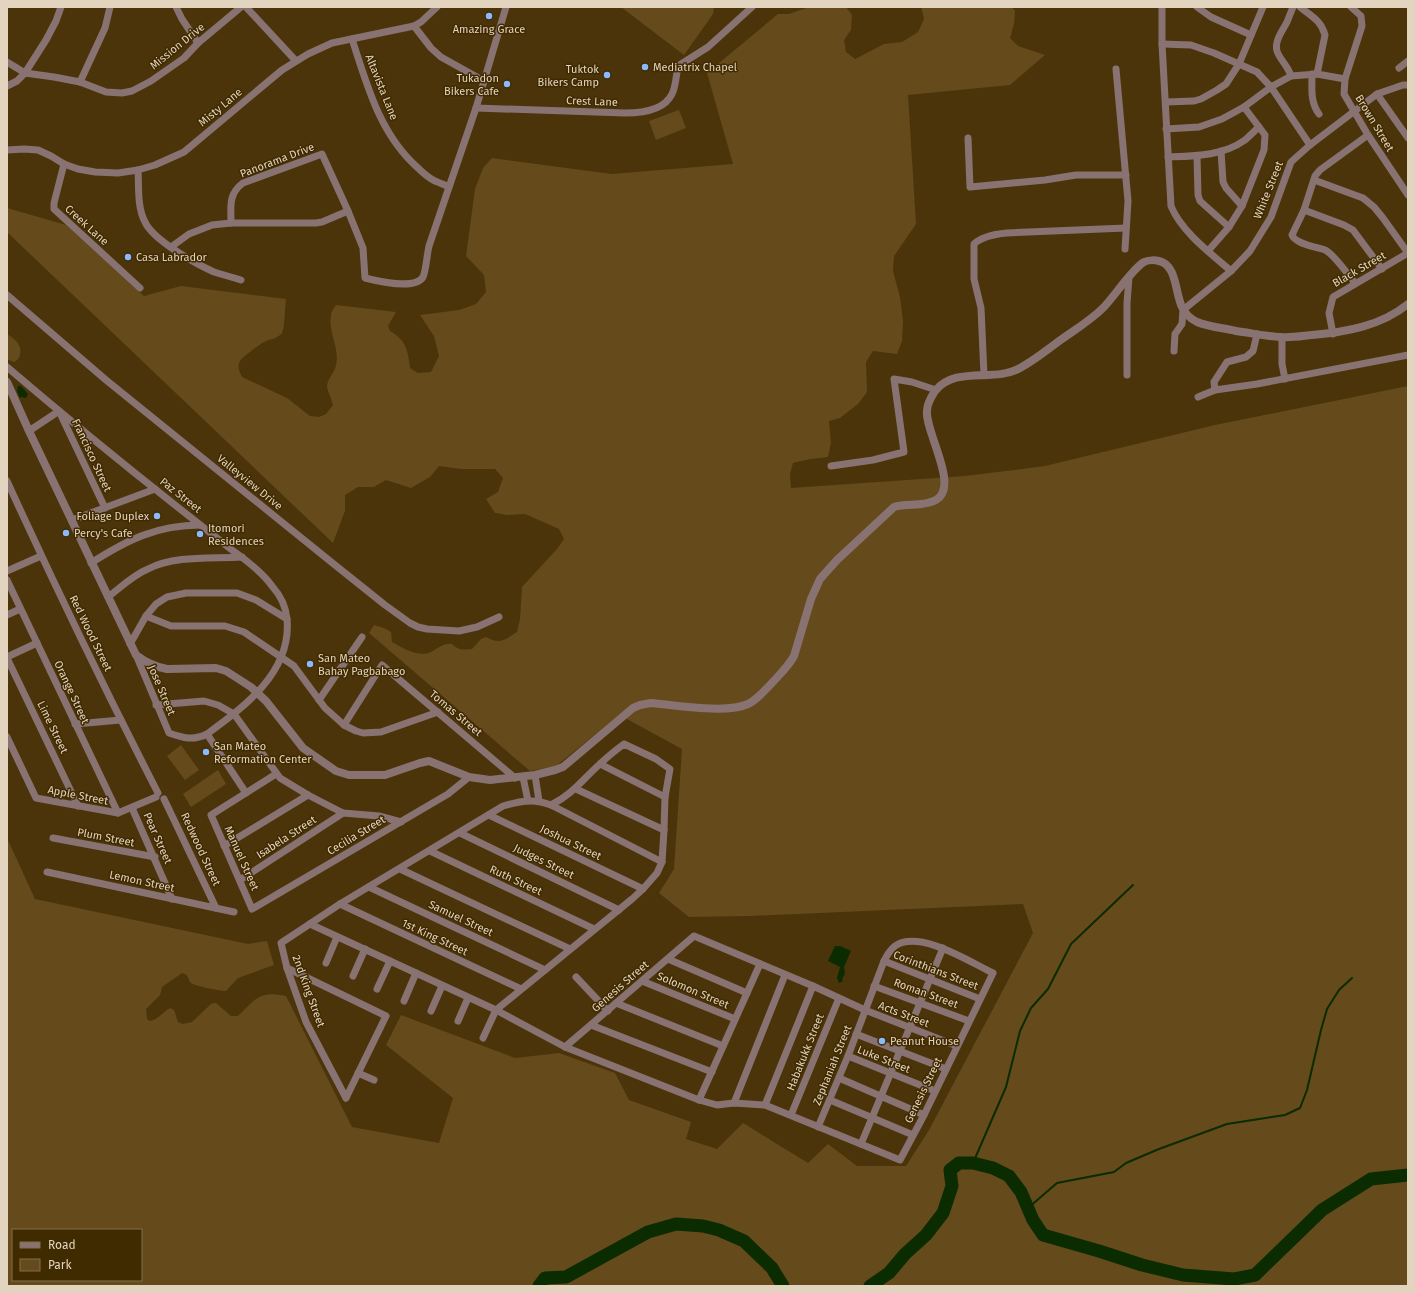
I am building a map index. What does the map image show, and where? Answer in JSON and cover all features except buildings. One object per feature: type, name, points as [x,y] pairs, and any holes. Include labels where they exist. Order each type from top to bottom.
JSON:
[{"type":"street","points":[[7,86],[18,81],[25,73],[46,40],[56,21],[61,7]]},
{"type":"street","points":[[80,82],[105,28],[110,7]]},
{"type":"street","points":[[176,7],[198,43]]},
{"type":"street","name":"Mission Drive","points":[[7,62],[25,73],[80,82],[113,94],[132,91],[151,81],[178,62],[241,7]]},
{"type":"street","points":[[246,7],[296,61]]},
{"type":"street","name":"Misty Lane","points":[[7,150],[38,150],[64,164],[78,169],[95,172],[118,173],[138,170],[155,165],[184,152],[282,70],[308,54],[332,44],[388,33],[414,26],[429,16],[436,7]]},
{"type":"street","points":[[172,248],[189,234],[212,225],[231,223],[316,223],[348,211],[363,248],[365,278],[387,283],[409,283],[419,281],[423,277],[426,256],[476,108],[506,7]]},
{"type":"street","name":"Crest Lane","points":[[476,108],[625,113],[645,111],[659,107],[666,103],[671,97],[675,85],[678,66],[708,47],[752,7]]},
{"type":"street","points":[[1162,7],[1162,44],[1171,206],[1175,215],[1208,251],[1231,271]]},
{"type":"street","points":[[1197,7],[1210,17],[1251,35]]},
{"type":"street","points":[[1166,102],[1194,101],[1201,99],[1226,84],[1239,64],[1263,7]]},
{"type":"street","points":[[1291,76],[1289,70],[1277,52],[1276,46],[1288,20],[1292,7]]},
{"type":"street","points":[[1300,7],[1318,20],[1325,35],[1314,74],[1312,100],[1319,114]]},
{"type":"street","points":[[1166,129],[1199,126],[1222,119],[1244,107],[1271,87],[1291,76],[1314,74],[1345,79],[1362,26],[1360,16],[1352,7]]},
{"type":"street","points":[[414,26],[441,58],[484,81]]},
{"type":"street","name":"Altavista Lane","points":[[352,39],[375,105],[395,143],[426,175],[434,181],[449,186]]},
{"type":"street","points":[[1162,44],[1191,45],[1214,53],[1257,72],[1271,87],[1310,145]]},
{"type":"street","points":[[1399,68],[1408,61]]},
{"type":"street","points":[[1116,69],[1128,202],[1125,249]]},
{"type":"street","name":"Brown Street","points":[[1345,79],[1344,94],[1368,136],[1405,185],[1408,196]]},
{"type":"street","name":"White Street","points":[[1183,310],[1231,271],[1250,251],[1271,217],[1291,162],[1310,145],[1377,94],[1403,85],[1408,85]]},
{"type":"street","points":[[1377,94],[1408,138]]},
{"type":"street","points":[[1208,251],[1229,227],[1242,206],[1264,150],[1264,135],[1244,107]]},
{"type":"street","points":[[1168,157],[1196,156],[1222,151],[1244,141],[1259,127]]},
{"type":"street","points":[[1354,283],[1332,254],[1296,241],[1292,235],[1304,210],[1315,176],[1320,170],[1368,136]]},
{"type":"street","points":[[968,138],[970,187],[1045,180],[1076,175],[1126,175]]},
{"type":"street","points":[[1222,151],[1223,182],[1226,188],[1242,206]]},
{"type":"street","name":"Panorama Drive","points":[[231,223],[231,199],[232,194],[238,186],[322,154],[348,211]]},
{"type":"street","points":[[1196,156],[1198,195],[1200,201],[1229,227]]},
{"type":"street","name":"Creek Lane","points":[[64,164],[55,196],[54,209],[140,288]]},
{"type":"street","points":[[138,170],[140,207],[147,226],[172,248],[190,260],[214,271],[241,280]]},
{"type":"street","points":[[1314,180],[1363,198],[1374,207],[1408,253]]},
{"type":"street","points":[[1304,210],[1344,225],[1353,230],[1382,269]]},
{"type":"street","points":[[984,375],[981,308],[974,278],[974,244],[977,240],[1007,232],[1126,228]]},
{"type":"street","name":"Black Street","points":[[1333,334],[1329,313],[1330,304],[1333,297],[1354,283],[1382,269],[1408,253]]},
{"type":"street","points":[[7,382],[91,563],[136,655],[151,664],[167,669],[221,669],[229,672],[258,692],[271,706],[303,748],[343,774],[358,776],[385,775],[430,761],[470,777],[490,780],[535,775],[563,767],[618,720],[640,704],[651,703],[725,709],[738,708],[759,696],[790,664],[794,656],[811,599],[820,579],[837,560],[894,507],[932,502],[944,492],[944,476],[927,416],[928,404],[936,390],[951,379],[960,376],[1005,374],[1013,372],[1033,360],[1098,312],[1145,262],[1156,260],[1164,262],[1170,268],[1174,277],[1178,299],[1183,310],[1189,316],[1202,323],[1257,334],[1282,337],[1333,334],[1369,325],[1407,308]]},
{"type":"street","points":[[1127,375],[1127,303],[1130,277]]},
{"type":"street","name":"Valleyview Drive","points":[[7,295],[106,380],[385,606],[410,623],[427,629],[459,631],[477,627],[500,617]]},
{"type":"street","points":[[1174,350],[1175,334],[1182,324],[1183,310]]},
{"type":"street","points":[[1215,390],[1214,382],[1227,362],[1246,357],[1254,351],[1257,334]]},
{"type":"street","points":[[1282,337],[1282,364],[1285,379]]},
{"type":"street","points":[[1198,397],[1215,390],[1241,387],[1408,355]]},
{"type":"street","name":"Paz Street","points":[[7,367],[155,489],[242,557],[272,586],[282,603],[287,619],[286,637],[281,656],[273,673],[258,692],[234,714],[206,734]]},
{"type":"street","points":[[831,466],[873,460],[904,452],[894,379],[912,382],[936,390]]},
{"type":"street","points":[[29,431],[59,410]]},
{"type":"street","name":"Francisco Street","points":[[59,410],[105,508]]},
{"type":"street","name":"Red Wood Street","points":[[7,481],[41,556],[157,795]]},
{"type":"street","points":[[72,520],[155,489]]},
{"type":"street","points":[[91,563],[137,536],[168,528],[187,525],[200,525]]},
{"type":"street","points":[[7,571],[41,556]]},
{"type":"street","points":[[108,597],[142,572],[156,566],[183,560],[242,557]]},
{"type":"street","name":"Orange Street","points":[[7,580],[118,813]]},
{"type":"street","points":[[130,644],[146,616],[156,604],[172,595],[186,593],[237,593],[256,600],[287,619]]},
{"type":"street","points":[[7,615],[20,609]]},
{"type":"street","points":[[146,616],[171,626],[232,627],[244,632],[281,656],[299,671],[325,708],[344,725],[356,731],[371,734],[381,732],[438,712]]},
{"type":"street","points":[[319,700],[362,637]]},
{"type":"street","points":[[7,657],[37,643]]},
{"type":"street","name":"Jose Street","points":[[136,655],[169,733],[187,739],[196,738],[206,734]]},
{"type":"street","name":"Lime Street","points":[[7,657],[78,806]]},
{"type":"street","name":"Tomas Street","points":[[344,725],[382,665],[519,777]]},
{"type":"street","points":[[156,705],[193,702],[209,702],[218,705],[234,714],[280,778],[308,796],[343,813],[379,816],[400,822]]},
{"type":"street","points":[[75,724],[121,720]]},
{"type":"street","points":[[206,734],[246,793],[276,774]]},
{"type":"street","name":"Apple Street","points":[[7,737],[36,798],[118,813],[132,808],[157,795]]},
{"type":"street","points":[[483,1038],[496,1010],[619,910],[643,889],[656,873],[662,862],[665,797],[670,769],[656,759],[624,744],[600,764],[576,789],[564,799],[551,805]]},
{"type":"street","points":[[600,764],[665,797]]},
{"type":"street","points":[[535,775],[539,801]]},
{"type":"street","name":"Cecilia Street","points":[[252,909],[448,794],[470,777]]},
{"type":"street","points":[[519,777],[528,801]]},
{"type":"street","points":[[576,789],[664,830]]},
{"type":"street","name":"Manuel Street","points":[[246,793],[211,815],[252,909]]},
{"type":"street","name":"Redwood Street","points":[[157,795],[157,799],[160,801],[164,799],[216,908]]},
{"type":"street","points":[[224,846],[308,796]]},
{"type":"street","points":[[310,924],[340,904],[503,806],[528,801],[539,801],[551,805],[662,862]]},
{"type":"street","name":"Pear Street","points":[[132,808],[155,857],[172,899]]},
{"type":"street","name":"Isabela Street","points":[[240,880],[343,813]]},
{"type":"street","name":"Joshua Street","points":[[489,815],[643,889]]},
{"type":"street","name":"Judges Street","points":[[460,833],[619,910]]},
{"type":"street","name":"Plum Street","points":[[53,838],[155,857]]},
{"type":"street","name":"Ruth Street","points":[[430,851],[594,929]]},
{"type":"street","points":[[400,869],[570,949]]},
{"type":"street","name":"Lemon Street","points":[[47,872],[234,912]]},
{"type":"street","name":"Samuel Street","points":[[369,887],[545,970]]},
{"type":"street","name":"1st King Street","points":[[340,904],[521,989]]},
{"type":"street","name":"Genesis Street","points":[[310,924],[496,1010],[566,1047],[699,1100],[717,1105],[734,1103],[765,1105],[900,1160],[924,1115],[993,973],[943,948],[914,941],[904,942],[894,946],[884,961],[865,1010],[813,986],[694,936],[566,1047]]},
{"type":"street","name":"2nd King Street","points":[[310,924],[281,943],[287,968],[306,1022],[346,1098],[358,1073]]},
{"type":"street","points":[[326,963],[337,936]]},
{"type":"street","points":[[861,1144],[943,948]]},
{"type":"street","points":[[353,976],[365,949]]},
{"type":"street","points":[[668,959],[747,993]]},
{"type":"street","points":[[377,988],[390,961]]},
{"type":"street","name":"Corinthians Street","points":[[884,961],[980,999]]},
{"type":"street","points":[[699,1100],[760,964]]},
{"type":"street","points":[[287,968],[386,1016],[358,1073],[374,1080]]},
{"type":"street","points":[[404,1001],[416,973]]},
{"type":"street","points":[[734,1103],[785,974]]},
{"type":"street","points":[[576,977],[608,1011]]},
{"type":"street","name":"Solomon Street","points":[[642,981],[735,1019]]},
{"type":"street","points":[[431,1011],[442,986]]},
{"type":"street","points":[[765,1105],[813,986]]},
{"type":"street","name":"Roman Street","points":[[874,986],[969,1021]]},
{"type":"street","points":[[458,1021],[468,998]]},
{"type":"street","name":"Habakukk Street","points":[[791,1115],[839,998]]},
{"type":"street","points":[[616,1003],[723,1046]]},
{"type":"street","name":"Acts Street","points":[[865,1010],[957,1046]]},
{"type":"street","name":"Zephaniah Street","points":[[818,1127],[848,1056],[865,1010]]},
{"type":"street","points":[[592,1025],[712,1072]]},
{"type":"street","points":[[856,1034],[946,1069]]},
{"type":"street","name":"Luke Street","points":[[848,1056],[935,1091]]},
{"type":"street","points":[[839,1078],[924,1115]]},
{"type":"street","points":[[830,1100],[913,1135]]},
{"type":"green space","points":[[621,7],[714,7],[713,14],[684,55]]},
{"type":"green space","points":[[809,7],[846,7],[852,15],[851,30],[844,40],[846,52],[855,59],[884,44],[902,42],[918,32],[924,19],[921,7],[1012,7],[1015,11],[1014,24],[1010,38],[1018,46],[1045,55],[1010,85],[908,95],[916,224],[894,256],[893,271],[900,297],[903,321],[902,341],[897,354],[873,351],[866,362],[867,392],[858,404],[840,418],[829,421],[831,443],[828,457],[793,463],[790,474],[791,488],[965,476],[1045,466],[1215,425],[1408,386],[1408,1286],[7,1286],[7,838],[35,899],[248,944],[267,941],[274,965],[238,978],[226,991],[193,984],[190,982],[187,975],[182,973],[162,987],[160,995],[146,1009],[147,1019],[150,1021],[153,1020],[170,1008],[174,1010],[178,1022],[183,1024],[192,1022],[211,1004],[216,1003],[231,1016],[238,1016],[259,997],[270,994],[286,996],[352,1127],[439,1143],[453,1098],[386,1045],[401,1015],[515,1058],[559,1053],[615,1073],[629,1100],[691,1122],[686,1139],[717,1149],[743,1123],[808,1163],[828,1144],[857,1166],[906,1166],[929,1130],[1033,933],[1023,904],[749,916],[689,917],[659,893],[674,869],[682,749],[627,719],[623,712],[556,766],[530,771],[369,633],[374,625],[384,628],[391,632],[392,642],[411,652],[422,654],[427,654],[449,644],[461,649],[472,649],[481,639],[486,637],[495,641],[505,639],[517,632],[520,619],[522,587],[557,549],[564,539],[559,529],[525,514],[508,515],[495,513],[486,499],[498,492],[503,478],[495,469],[461,469],[439,466],[430,477],[411,488],[386,480],[374,487],[358,487],[345,495],[345,511],[333,543],[7,232],[7,208],[66,225],[144,296],[181,286],[286,299],[282,333],[277,337],[262,343],[246,355],[239,363],[240,373],[242,377],[287,398],[310,416],[319,417],[326,414],[333,405],[327,384],[335,368],[337,359],[331,328],[332,313],[336,305],[396,312],[388,326],[390,331],[403,342],[407,351],[410,368],[418,373],[431,372],[439,356],[434,336],[420,315],[459,310],[476,304],[486,292],[484,275],[466,256],[475,189],[483,168],[492,158],[612,174],[733,164],[707,73],[778,14],[789,14]]},
{"type":"green space","points":[[679,110],[686,128],[656,140],[649,121]]},
{"type":"green space","points":[[7,334],[13,338],[19,345],[20,349],[19,358],[14,362],[7,359]]},
{"type":"green space","points":[[181,745],[199,770],[185,780],[167,756]]},
{"type":"green space","points":[[218,770],[226,784],[191,807],[183,794]]},
{"type":"shaded area","points":[[18,386],[21,386],[28,394],[26,398],[20,398],[17,391]]},
{"type":"shaded area","points":[[835,946],[840,946],[851,951],[844,967],[845,973],[842,979],[843,981],[839,983],[837,978],[840,967],[828,961]]},
{"type":"waterway","points":[[973,1163],[1006,1087],[1020,1031],[1031,1008],[1048,989],[1071,944],[1133,885]]},
{"type":"waterway","points":[[1028,1208],[1057,1183],[1114,1172],[1126,1163],[1227,1124],[1285,1115],[1300,1108],[1307,1090],[1327,1009],[1339,990],[1352,978]]},
{"type":"waterway","points":[[870,1286],[889,1273],[905,1254],[926,1235],[943,1213],[952,1186],[950,1170],[959,1163],[973,1163],[993,1168],[1009,1176],[1021,1192],[1033,1220],[1043,1235],[1142,1265],[1183,1275],[1234,1279],[1255,1275],[1322,1210],[1371,1179],[1408,1175]]},
{"type":"waterway","points":[[539,1286],[545,1278],[566,1277],[648,1232],[676,1224],[703,1226],[719,1230],[744,1241],[772,1268],[783,1286]]},
{"type":"place","name":"Amazing Grace","points":[[489,16]]},
{"type":"place","name":"Mediatrix Chapel","points":[[645,67]]},
{"type":"place","name":"Tuktok Bikers Camp","points":[[607,75]]},
{"type":"place","name":"Tukadon Bikers Cafe","points":[[507,84]]},
{"type":"place","name":"Casa Labrador","points":[[128,257]]},
{"type":"place","name":"Foliage Duplex","points":[[157,516]]},
{"type":"place","name":"Percy's Cafe","points":[[66,533]]},
{"type":"place","name":"Itomori Residences","points":[[200,534]]},
{"type":"place","name":"San Mateo Bahay Pagbabago","points":[[310,664]]},
{"type":"place","name":"San Mateo Reformation Center","points":[[206,752]]},
{"type":"place","name":"Peanut House","points":[[882,1041]]}]
